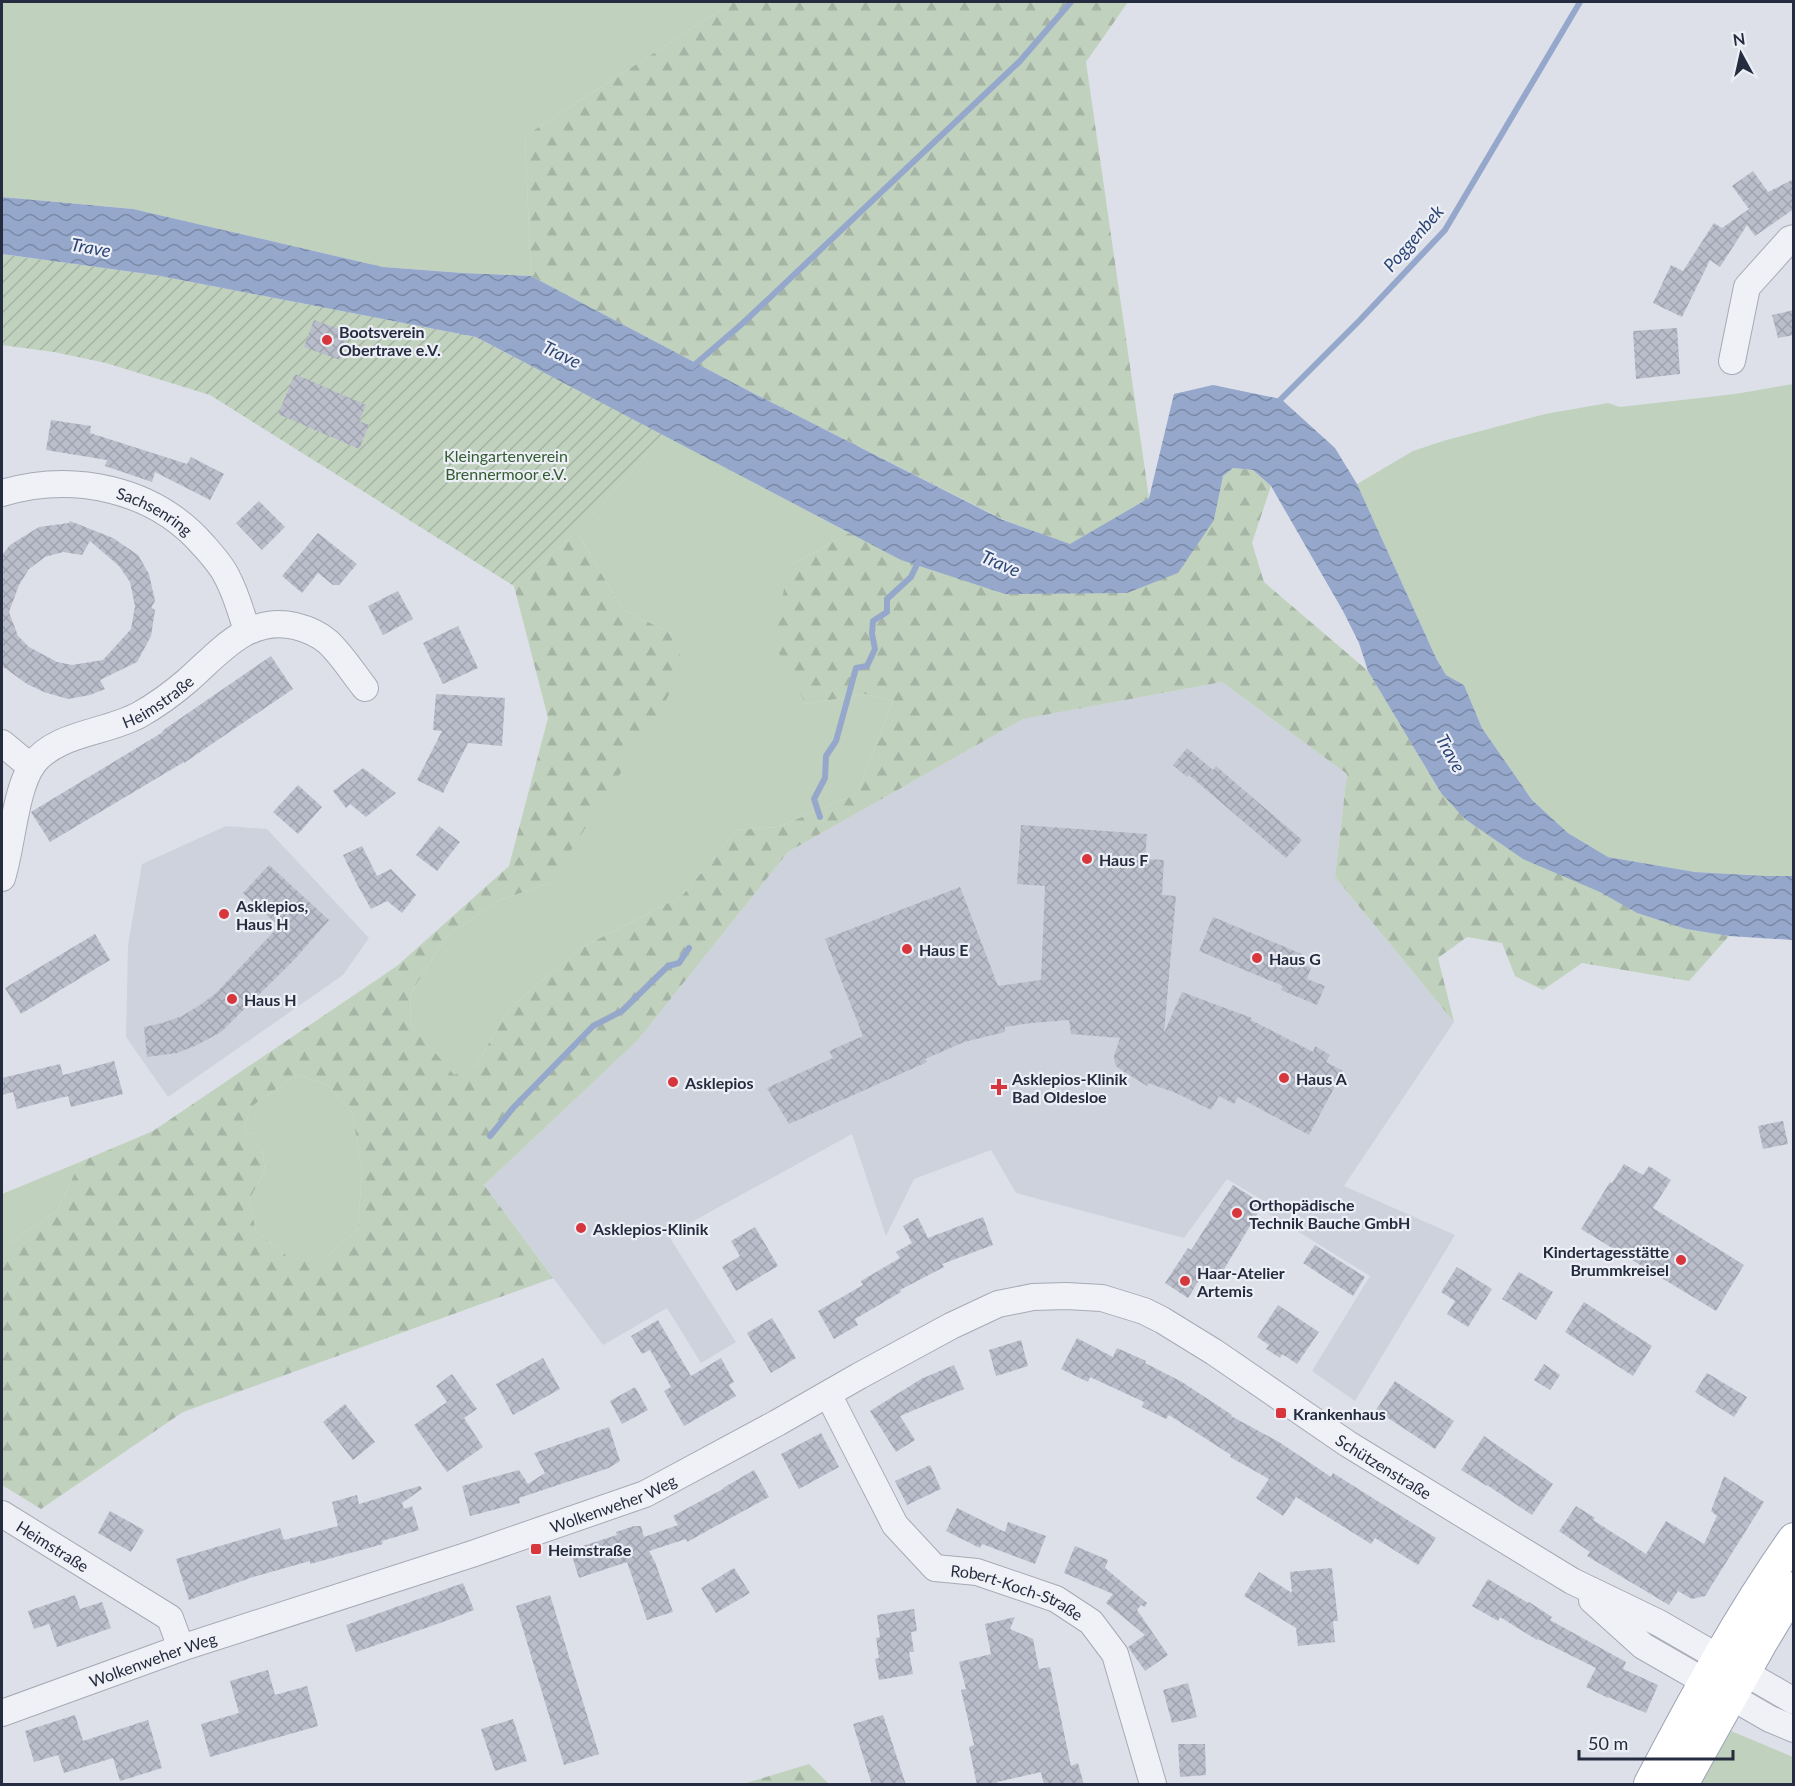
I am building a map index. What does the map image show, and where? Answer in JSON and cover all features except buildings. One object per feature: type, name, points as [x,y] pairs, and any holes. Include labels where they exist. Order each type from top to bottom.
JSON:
[{"type":"main road","points":[[1682,1785],[1724,1677],[1745,1611],[1794,1539]]},
{"type":"main road","points":[[1650,1785],[1724,1677],[1794,1588]]},
{"type":"street","points":[[1732,361],[1747,287],[1790,239],[1794,238]]},
{"type":"street","name":"Sachsenring","points":[[2,493],[25,486],[52,483],[78,484],[128,495],[174,517],[193,533],[225,573],[236,596],[247,631]]},
{"type":"street","name":"Heimstraße","points":[[2,878],[22,791],[31,767],[46,750],[109,728],[141,713],[185,682],[236,637],[247,631],[277,624],[292,625],[313,632],[328,642],[365,688]]},
{"type":"street","points":[[2,743],[31,767]]},
{"type":"street","name":"Wolkenweher Weg","points":[[2,1713],[181,1647],[472,1554],[645,1494],[951,1326],[998,1304],[1033,1297],[1066,1296]]},
{"type":"street","name":"Schützenstraße","points":[[1066,1296],[1102,1298],[1143,1311],[1162,1320],[1214,1352],[1348,1444],[1572,1581],[1659,1623],[1770,1719],[1794,1729]]},
{"type":"street","name":"Robert-Koch-Straße","points":[[828,1394],[895,1525],[935,1568],[976,1572],[1056,1599],[1091,1622],[1115,1654],[1153,1785]]},
{"type":"street","name":"Heimstraße","points":[[2,1514],[170,1618],[181,1647]]},
{"type":"street","name":"Schützenstraße","points":[[1724,1677],[1794,1701]]},
{"type":"shaded area","name":"Asklepios-Klinik Bad Oldesloe","points":[[1222,682],[1347,774],[1335,877],[1454,1022],[1344,1186],[1455,1235],[1355,1401],[1312,1371],[1370,1276],[1268,1213],[1272,1206],[1227,1179],[1184,1238],[1016,1193],[991,1150],[914,1179],[886,1236],[852,1134],[668,1235],[736,1342],[701,1363],[667,1308],[603,1345],[484,1185],[637,1041],[788,852],[1023,719]]},
{"type":"shaded area","points":[[226,826],[267,829],[369,938],[343,975],[168,1097],[126,1037],[128,945],[142,864]]},
{"type":"green space","points":[[2,2],[733,2],[525,136],[531,276],[383,267],[133,209],[2,197]]},
{"type":"green space","points":[[733,2],[1128,2],[1086,62],[1149,498],[1070,545],[1004,520],[747,390],[531,276],[525,136]]},
{"type":"green space","name":"Kleingartenverein Brennermoor e.V.","points":[[2,254],[155,275],[476,337],[664,435],[577,532],[514,586],[210,395],[106,363],[54,352],[2,345]]},
{"type":"green space","points":[[1793,384],[1793,876],[1695,872],[1608,857],[1568,833],[1532,800],[1482,728],[1464,685],[1446,675],[1436,658],[1357,484],[1413,451],[1545,414],[1608,403],[1620,407],[1735,394]]},
{"type":"green space","points":[[664,435],[849,533],[788,567],[806,704],[865,694],[893,701],[857,794],[778,827],[737,830],[682,896],[579,949],[509,1009],[476,1065],[454,1076],[411,1024],[410,994],[447,936],[500,900],[550,883],[672,634],[622,609],[577,532]]},
{"type":"green space","points":[[1233,468],[1253,470],[1271,486],[1252,543],[1264,582],[1368,671],[1441,793],[1637,913],[1686,929],[1729,936],[1689,981],[1582,963],[1543,990],[1515,976],[1502,943],[1467,937],[1438,958],[1454,1022],[1335,877],[1347,774],[1222,682],[1023,719],[788,852],[637,1041],[484,1185],[553,1278],[183,1412],[41,1509],[2,1485],[2,1248],[57,1211],[80,1162],[153,1131],[397,966],[509,866],[548,718],[514,586],[577,532],[622,609],[672,634],[685,667],[649,729],[550,883],[500,900],[447,936],[410,994],[411,1024],[454,1075],[476,1065],[509,1009],[579,949],[682,896],[737,830],[778,827],[857,794],[893,701],[865,694],[806,704],[774,644],[788,567],[849,533],[1005,594],[1214,520],[1223,476]],"holes":[[[296,1075],[326,1084],[352,1112],[362,1169],[358,1229],[324,1259],[291,1259],[256,1231],[249,1200],[265,1170],[262,1149],[244,1127],[251,1107]]]},
{"type":"green space","points":[[296,1075],[326,1084],[352,1112],[362,1169],[358,1229],[324,1259],[291,1259],[256,1231],[249,1200],[265,1170],[262,1149],[244,1127],[251,1107]]},
{"type":"green space","points":[[80,1162],[57,1211],[2,1248],[2,1194]]},
{"type":"green space","points":[[1731,1731],[1793,1757],[1793,1784],[1701,1784]]},
{"type":"green space","points":[[809,1764],[829,1784],[743,1784]]},
{"type":"water","name":"Trave","points":[[2,197],[133,209],[383,267],[531,276],[747,390],[1003,520],[1070,544],[1149,498],[1174,394],[1213,385],[1281,399],[1335,448],[1357,484],[1436,658],[1446,675],[1464,685],[1482,728],[1532,800],[1568,833],[1608,857],[1695,872],[1793,876],[1793,940],[1729,936],[1686,929],[1637,913],[1600,892],[1523,859],[1465,819],[1441,793],[1368,671],[1359,643],[1343,611],[1271,486],[1253,470],[1233,468],[1223,476],[1214,520],[1178,573],[1127,593],[1005,594],[901,560],[476,337],[155,275],[2,254]]},
{"type":"waterway","points":[[692,367],[743,323],[1020,61],[1071,2]]},
{"type":"waterway","name":"Poggenbek","points":[[1277,403],[1445,230],[1580,2]]},
{"type":"waterway","points":[[820,817],[814,799],[825,778],[826,756],[836,741],[856,668],[867,666],[875,649],[872,634],[873,621],[887,612],[887,599],[911,577],[920,558]]},
{"type":"waterway","points":[[490,1136],[513,1108],[593,1026],[622,1011],[668,966],[679,963],[689,948]]},
{"type":"place","name":"Bootsverein Obertrave e.V.","points":[[327,340]]},
{"type":"place","name":"Haus F","points":[[1087,859]]},
{"type":"place","name":"Asklepios, Haus H","points":[[224,914]]},
{"type":"place","name":"Haus E","points":[[907,949]]},
{"type":"place","name":"Haus G","points":[[1257,958]]},
{"type":"place","name":"Haus H","points":[[232,999]]},
{"type":"place","name":"Haus A","points":[[1284,1078]]},
{"type":"place","name":"Asklepios","points":[[673,1082]]},
{"type":"place","name":"Asklepios-Klinik Bad Oldesloe","points":[[999,1087]]},
{"type":"place","name":"Orthopädische Technik Bauche GmbH","points":[[1237,1213]]},
{"type":"place","name":"Asklepios-Klinik","points":[[581,1228]]},
{"type":"place","name":"Kindertagesstätte Brummkreisel","points":[[1681,1260]]},
{"type":"place","name":"Haar-Atelier Artemis","points":[[1185,1281]]},
{"type":"place","name":"Krankenhaus","points":[[1281,1413]]},
{"type":"place","name":"Heimstraße","points":[[536,1549]]}]
